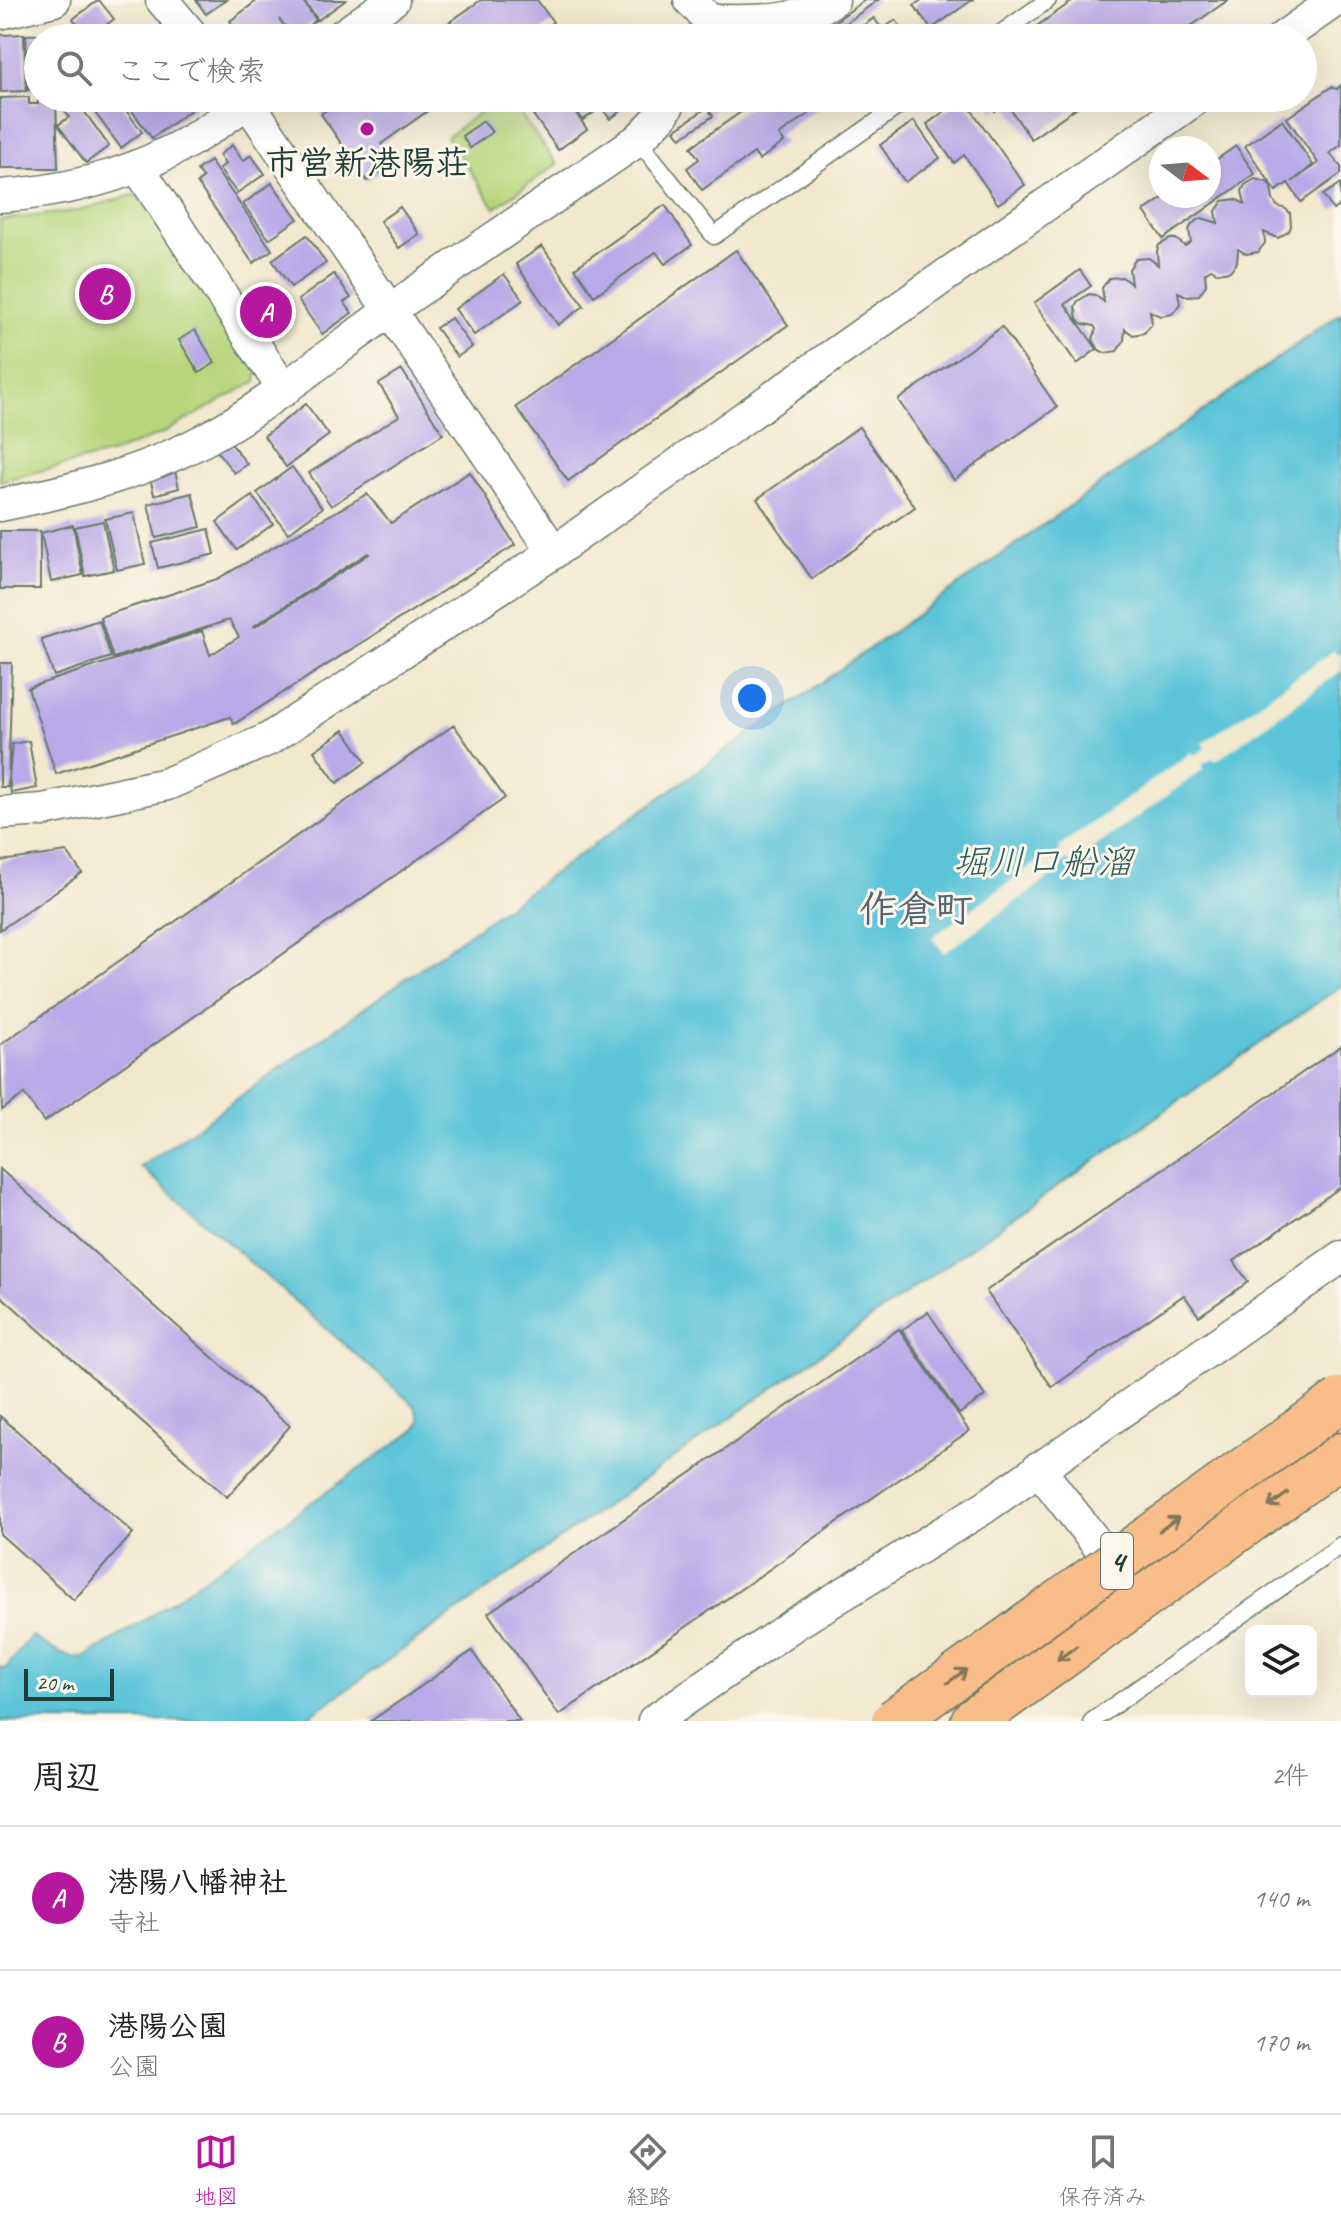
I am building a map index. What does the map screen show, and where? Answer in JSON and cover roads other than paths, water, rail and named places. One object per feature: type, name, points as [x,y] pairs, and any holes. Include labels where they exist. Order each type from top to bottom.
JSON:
[{"type":"highway","name":"4","points":[[894,1721],[1341,1400]]},
{"type":"highway","name":"4","points":[[973,1721],[1341,1455]]},
{"type":"street","points":[[0,13],[54,0]]},
{"type":"street","points":[[162,0],[182,24]]},
{"type":"street","points":[[359,24],[393,0]]},
{"type":"street","points":[[698,20],[783,19],[818,11],[833,0]]},
{"type":"street","points":[[1302,24],[1336,0]]},
{"type":"street","points":[[0,196],[29,194],[106,178],[170,152],[230,112]]},
{"type":"street","points":[[258,112],[554,552]]},
{"type":"street","points":[[0,505],[61,493],[115,477],[216,433],[284,390],[390,311],[638,140],[664,112]]},
{"type":"street","points":[[0,813],[43,810],[167,784],[269,739],[554,552],[1177,112]]},
{"type":"street","points":[[137,166],[284,390]]},
{"type":"street","points":[[654,1721],[796,1623],[985,1507],[1341,1257]]},
{"type":"street","points":[[1038,1468],[1104,1553]]},
{"type":"lane","points":[[1014,24],[1048,0]]},
{"type":"lane","points":[[638,140],[714,236],[890,112]]},
{"type":"lane","points":[[1092,1721],[1341,1545]]},
{"type":"water","name":"堀川口船溜","points":[[1341,313],[1341,986],[302,1721],[0,1721],[0,1666],[5,1669],[31,1636],[63,1654],[84,1658],[146,1619],[416,1429],[420,1420],[415,1406],[141,1167]]},
{"type":"place","name":"市営新港陽荘","points":[[367,129]]},
{"type":"place","name":"港陽公園","points":[[105,294]]},
{"type":"place","name":"港陽八幡神社","points":[[266,312]]},
{"type":"district","name":"作倉町","points":[[916,909]]}]
